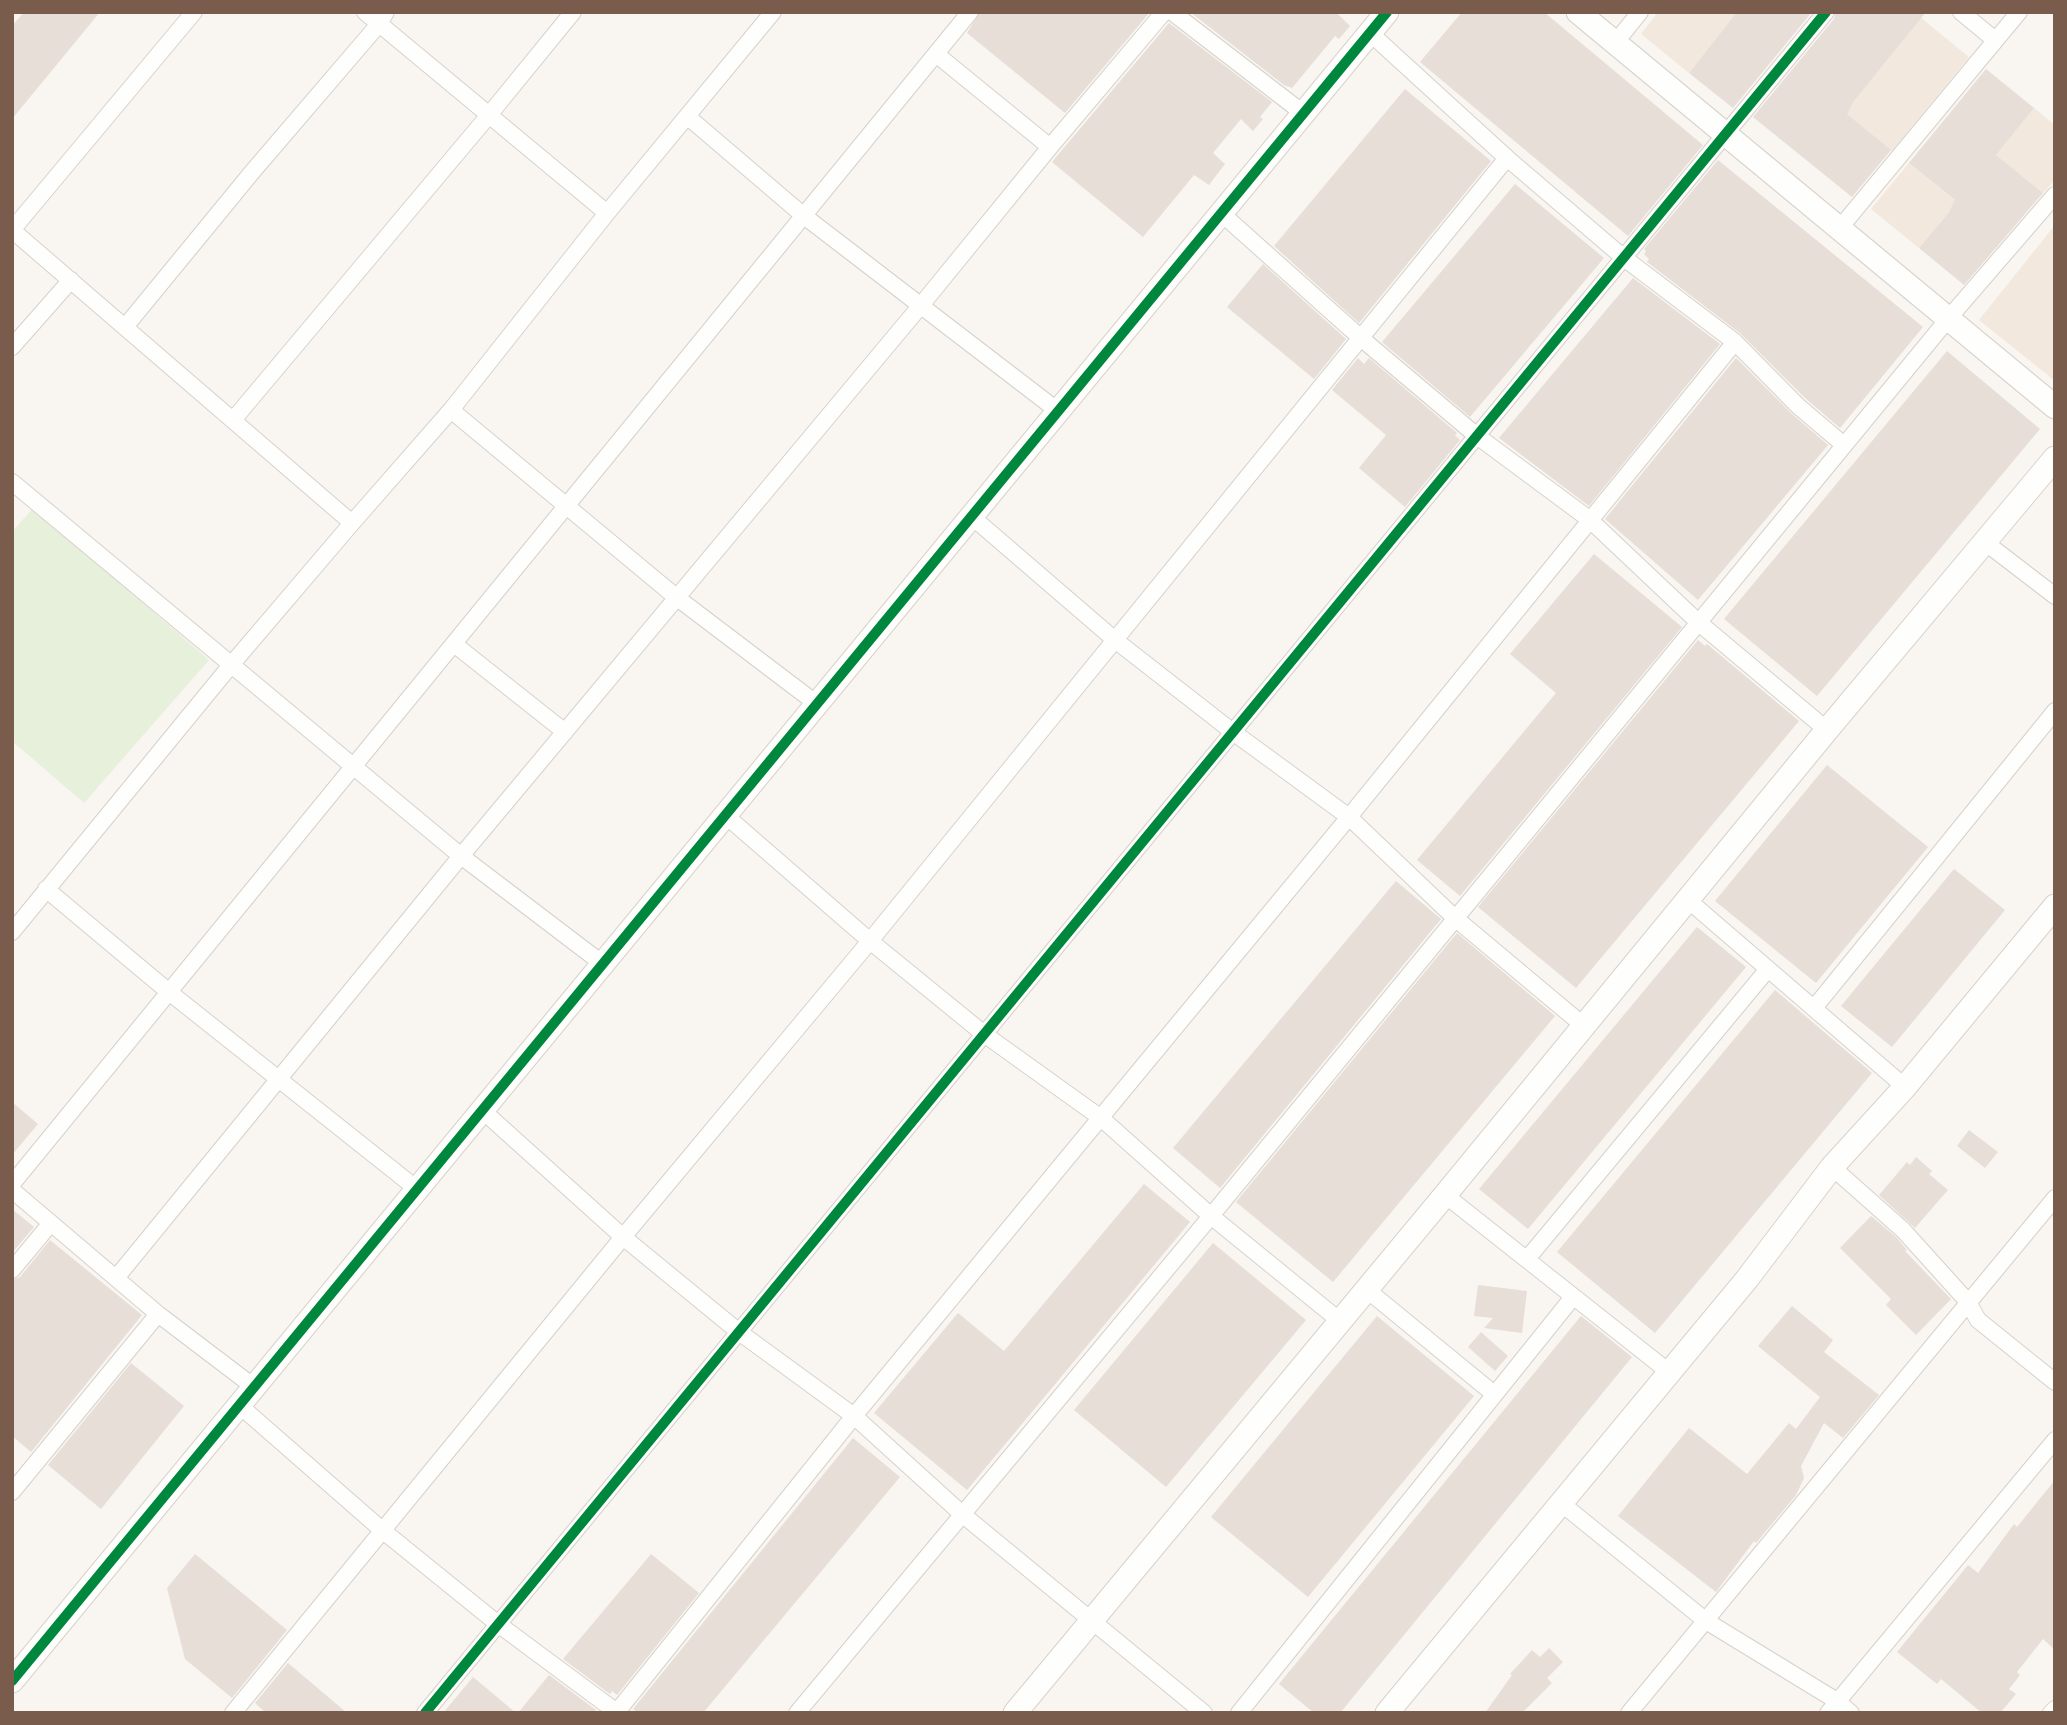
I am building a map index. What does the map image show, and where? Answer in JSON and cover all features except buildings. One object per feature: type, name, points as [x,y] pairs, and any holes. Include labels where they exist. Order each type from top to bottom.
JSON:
[{"type":"street","points":[[194,12],[12,230],[352,523]]},
{"type":"street","points":[[365,12],[383,18],[489,115],[607,213]]},
{"type":"street","points":[[233,420],[573,12]]},
{"type":"street","points":[[13,929],[352,523],[451,411],[607,213],[773,12]]},
{"type":"street","points":[[12,1184],[970,12]]},
{"type":"street","points":[[116,1278],[461,856],[1164,12]]},
{"type":"street","points":[[1172,12],[1303,113]]},
{"type":"street","points":[[12,1681],[1387,12]]},
{"type":"street","points":[[1578,12],[2055,407]]},
{"type":"street","points":[[1615,43],[1640,12]]},
{"type":"street","points":[[425,1713],[1826,12]]},
{"type":"street","points":[[1961,12],[1995,40]]},
{"type":"street","points":[[1839,229],[2019,12]]},
{"type":"street","points":[[125,327],[253,170],[383,18]]},
{"type":"street","points":[[1370,33],[1507,158],[1624,258],[1735,342],[1798,406],[1844,445]]},
{"type":"street","points":[[936,54],[1050,147]]},
{"type":"street","points":[[688,117],[804,216],[1058,411]]},
{"type":"street","points":[[242,1710],[382,1530],[870,941],[1507,158]]},
{"type":"street","points":[[797,1713],[1211,1216],[1948,319],[2055,195]]},
{"type":"street","points":[[1222,213],[1362,339],[1477,436],[1589,519],[1698,622],[1827,730]]},
{"type":"street","points":[[12,347],[71,280]]},
{"type":"street","points":[[239,1405],[382,1530],[498,1624],[617,1712],[855,1416],[1349,817],[1735,342]]},
{"type":"street","points":[[451,411],[676,597],[817,704]]},
{"type":"street","points":[[1014,1713],[2055,458]]},
{"type":"street","points":[[12,482],[461,856],[603,964]]},
{"type":"street","points":[[971,516],[1115,640],[1233,732],[1349,817],[1455,918],[1584,1026]]},
{"type":"street","points":[[1986,542],[2055,596]]},
{"type":"street","points":[[454,644],[565,732]]},
{"type":"street","points":[[1814,1008],[2055,711]]},
{"type":"street","points":[[725,815],[870,941],[984,1034],[1101,1118],[1211,1216],[1340,1321]]},
{"type":"street","points":[[46,889],[169,992],[417,1189]]},
{"type":"street","points":[[1688,901],[1905,1087]]},
{"type":"street","points":[[1388,1713],[1746,1279],[1832,1167],[1905,1087],[2055,906]]},
{"type":"street","points":[[1527,1259],[1768,969]]},
{"type":"street","points":[[482,1110],[623,1237],[739,1332],[855,1416],[962,1514],[1204,1713]]},
{"type":"street","points":[[1832,1167],[1903,1230],[1968,1301],[1978,1320],[2055,1382]]},
{"type":"street","points":[[12,1190],[158,1314],[254,1387]]},
{"type":"street","points":[[1445,1195],[1669,1372]]},
{"type":"street","points":[[1629,1713],[2055,1199]]},
{"type":"street","points":[[12,1270],[51,1223]]},
{"type":"street","points":[[1366,1289],[1494,1394]]},
{"type":"street","points":[[1239,1713],[1573,1297]]},
{"type":"street","points":[[12,1492],[158,1314]]},
{"type":"street","points":[[1832,1707],[2055,1440]]},
{"type":"street","points":[[1561,1503],[1706,1621],[1832,1707],[1851,1713]]},
{"type":"street","points":[[2051,1713],[2055,1709]]},
{"type":"shaded area","points":[[1658,12],[1737,12],[1689,73],[1641,34]]},
{"type":"shaded area","points":[[1921,18],[1969,57],[1892,151],[1844,112]]},
{"type":"shaded area","points":[[2034,108],[2055,125],[2055,180],[2043,193],[1996,155]]},
{"type":"shaded area","points":[[1909,163],[1957,202],[1919,248],[1871,209]]},
{"type":"shaded area","points":[[2055,225],[2055,381],[1979,320]]},
{"type":"green space","points":[[33,508],[209,660],[84,803],[12,741],[12,532]]},
{"type":"cycle path","points":[[12,1681],[1387,12]]},
{"type":"cycle path","points":[[425,1713],[1826,12]]}]
